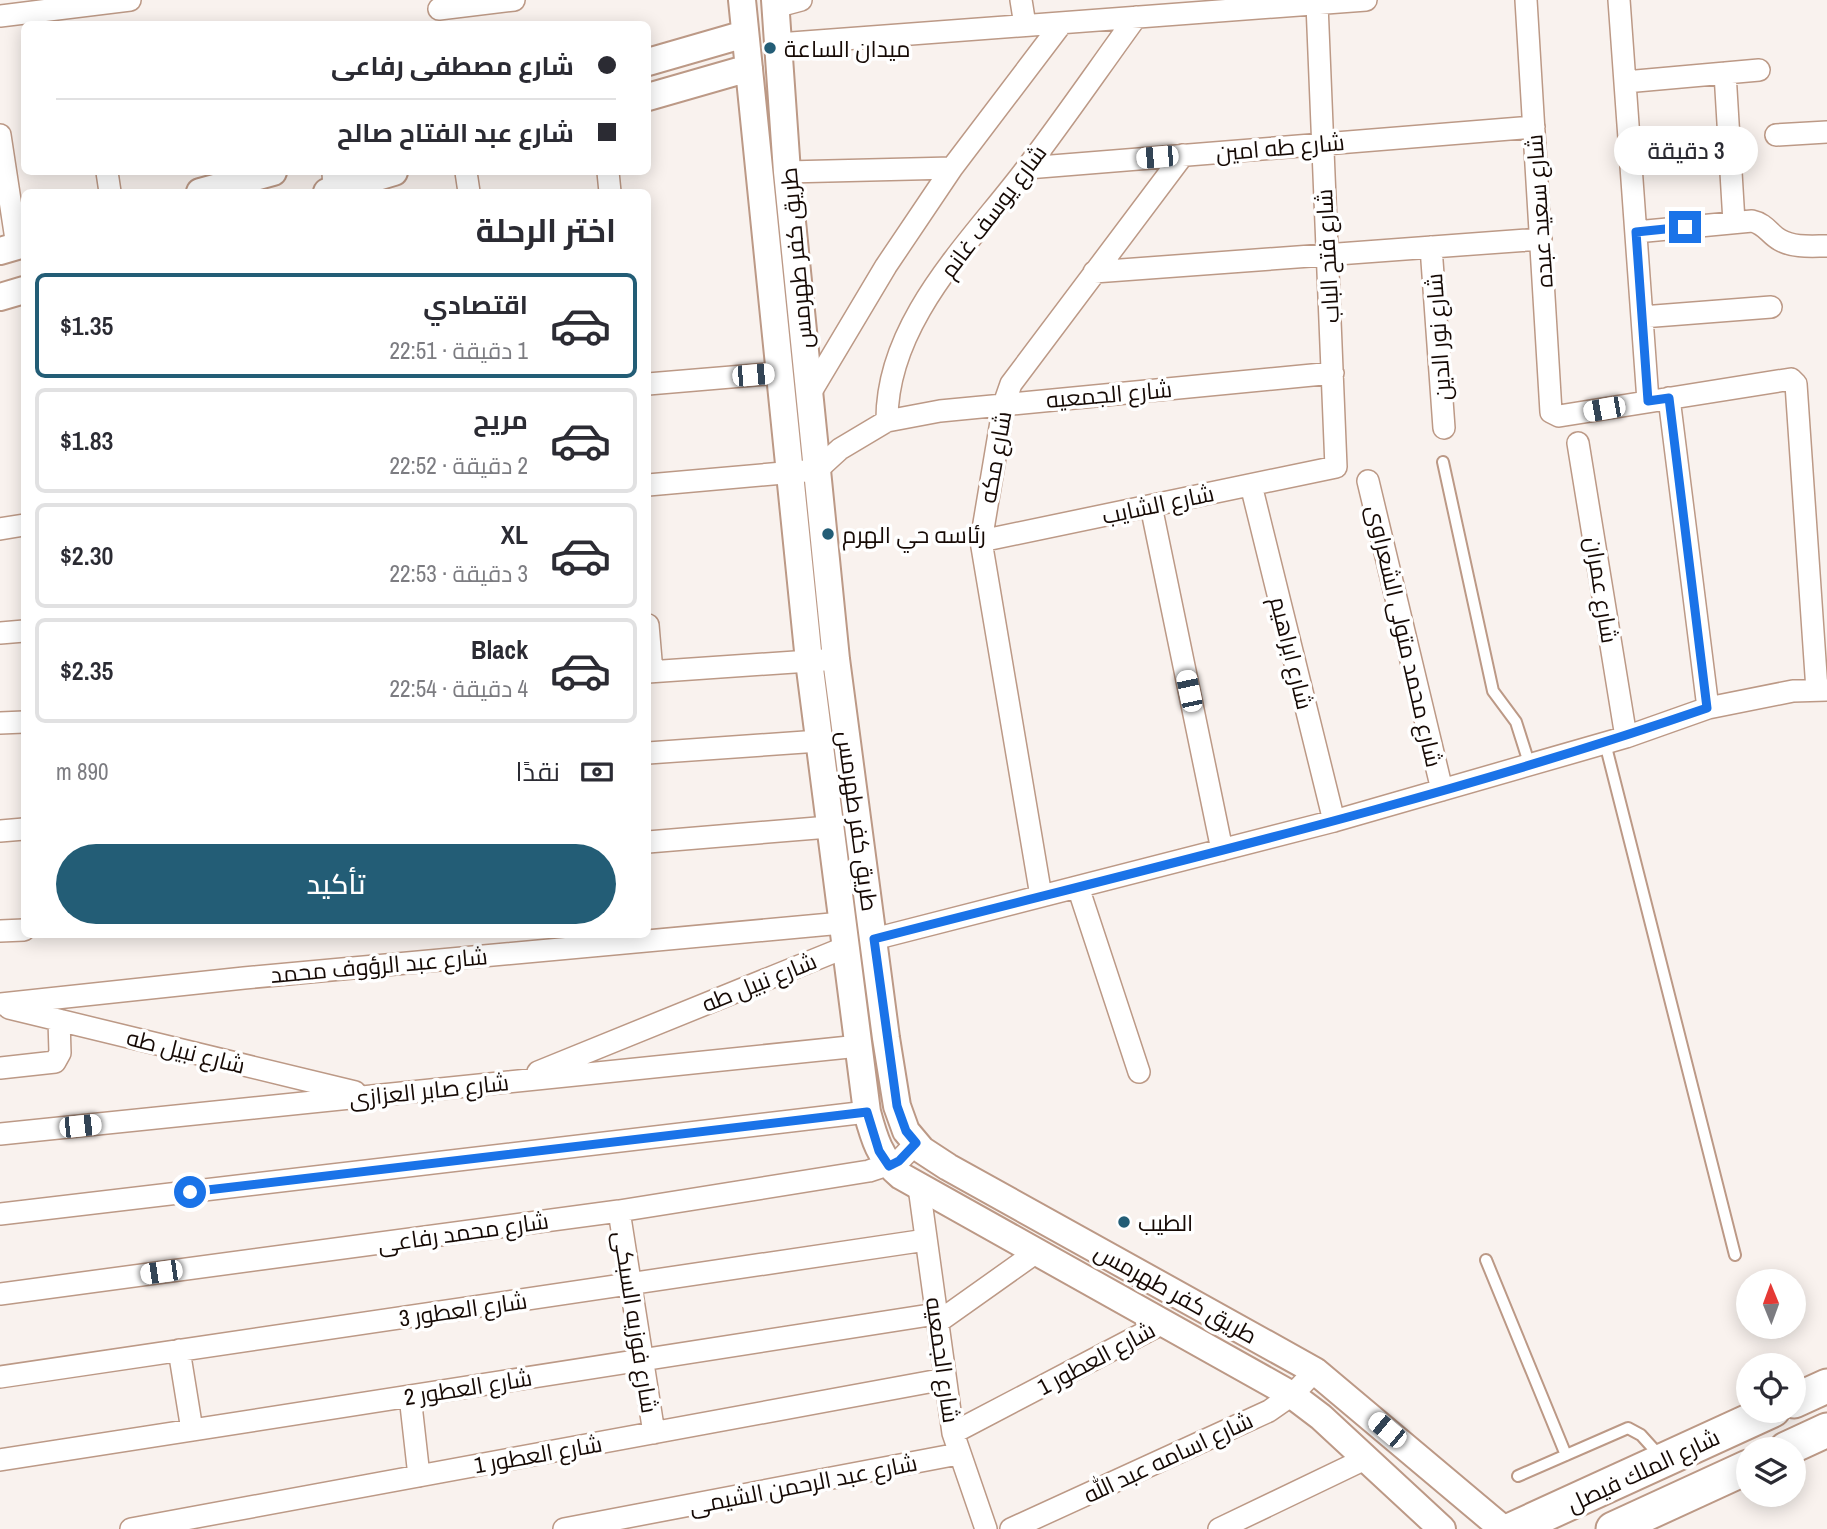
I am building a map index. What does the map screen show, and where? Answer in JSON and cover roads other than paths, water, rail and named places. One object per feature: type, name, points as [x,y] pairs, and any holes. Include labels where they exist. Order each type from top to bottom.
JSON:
[{"type":"main road","points":[[1806,1396],[1827,1386]]},
{"type":"main road","name":"شارع الملك فيصل","points":[[1513,1529],[1745,1423]]},
{"type":"main road","points":[[1806,1440],[1827,1430]]},
{"type":"main road","name":"شارع الملك فيصل","points":[[1613,1529],[1736,1472]]},
{"type":"street","points":[[0,16],[130,0]]},
{"type":"street","points":[[440,11],[514,0]]},
{"type":"street","name":"طريق كفر طهرمس","points":[[742,0],[809,662],[867,1112],[879,1151],[889,1166],[919,1186],[1292,1395],[1367,1458],[1442,1529]]},
{"type":"street","points":[[775,4],[801,0]]},
{"type":"street","points":[[1021,0],[1025,25]]},
{"type":"street","points":[[778,44],[1366,0]]},
{"type":"street","name":"شارع سعيد عبده","points":[[1526,0],[1551,409],[1553,415],[1559,416],[1659,399]]},
{"type":"street","points":[[1619,0],[1642,317],[1659,399],[1707,708]]},
{"type":"street","name":"طريق كفر طهرمس","points":[[775,4],[787,172],[836,659],[897,1106],[906,1131],[916,1143],[948,1167],[1315,1371],[1503,1529]]},
{"type":"street","name":"شارع فتح الباب","points":[[1317,4],[1336,467]]},
{"type":"street","name":"شارع يوسف غانم","points":[[887,421],[887,397],[893,372],[916,314],[1027,168],[1136,17]]},
{"type":"street","points":[[809,395],[886,266],[952,168],[1062,23]]},
{"type":"street","points":[[651,61],[745,34]]},
{"type":"street","points":[[651,96],[749,68]]},
{"type":"street","points":[[1625,82],[1759,70]]},
{"type":"street","points":[[1725,73],[1734,222]]},
{"type":"street","name":"شارع طه امين","points":[[1027,168],[1534,127]]},
{"type":"street","points":[[1776,135],[1827,132]]},
{"type":"street","points":[[0,135],[14,247]]},
{"type":"street","name":"شارع مكه","points":[[1041,896],[981,541],[1004,404],[1011,384],[1183,155]]},
{"type":"street","points":[[787,172],[952,168]]},
{"type":"street","points":[[215,183],[257,175]]},
{"type":"street","points":[[342,186],[383,175]]},
{"type":"street","points":[[1636,232],[1734,222],[1761,223],[1776,237],[1790,244],[1827,246]]},
{"type":"street","points":[[1094,272],[1541,239]]},
{"type":"street","name":"شارع نور الدين","points":[[1431,247],[1444,428]]},
{"type":"street","points":[[0,297],[21,291]]},
{"type":"street","points":[[1642,317],[1772,307]]},
{"type":"street","points":[[651,384],[780,373]]},
{"type":"street","name":"شارع الجمعيه","points":[[817,470],[840,449],[887,421],[1004,404],[1333,373]]},
{"type":"street","points":[[874,939],[1334,821],[1626,737],[1707,708],[1768,695],[1822,690],[1796,384],[1791,379],[1784,379],[1659,399]]},
{"type":"street","name":"شارع عمران","points":[[1577,443],[1626,737]]},
{"type":"street","name":"شارع الشايب","points":[[981,541],[1336,467]]},
{"type":"street","points":[[651,485],[817,470]]},
{"type":"street","name":"شارع محمد متولى الشعراوى","points":[[1368,481],[1442,790]]},
{"type":"street","name":"شارع ابراهيم","points":[[1251,485],[1334,821]]},
{"type":"street","points":[[1151,506],[1222,850]]},
{"type":"street","points":[[0,529],[21,526]]},
{"type":"street","points":[[0,633],[21,631]]},
{"type":"street","points":[[651,672],[836,659]]},
{"type":"street","points":[[0,723],[21,722]]},
{"type":"street","points":[[651,754],[819,741]]},
{"type":"street","points":[[651,842],[829,827]]},
{"type":"street","points":[[0,831],[21,829]]},
{"type":"street","points":[[1078,887],[1139,1072]]},
{"type":"street","points":[[0,931],[21,930]]},
{"type":"street","name":"شارع عبد الرؤوف محمد","points":[[0,1005],[244,978],[844,935]]},
{"type":"street","name":"شارع نبيل طه","points":[[517,1081],[844,935]]},
{"type":"street","name":"شارع نبيل طه","points":[[0,1005],[371,1096]]},
{"type":"street","points":[[0,1068],[55,1062],[60,1053],[59,1020]]},
{"type":"street","name":"شارع صابر العزازى","points":[[0,1134],[859,1046]]},
{"type":"street","points":[[0,1214],[867,1112]]},
{"type":"street","points":[[889,1166],[899,1161],[916,1143]]},
{"type":"street","name":"شارع محمد رفاعى","points":[[0,1294],[619,1211],[889,1166]]},
{"type":"street","name":"شارع الجمعيه","points":[[919,1186],[953,1433],[986,1529]]},
{"type":"street","name":"شارع فوزيه السبكى","points":[[619,1211],[654,1433]]},
{"type":"street","name":"شارع العطور 3","points":[[0,1377],[926,1240]]},
{"type":"street","name":"شارع العطور 2","points":[[0,1460],[642,1360],[937,1318],[1038,1251]]},
{"type":"street","name":"شارع العطور 1","points":[[953,1433],[1165,1322]]},
{"type":"street","points":[[179,1350],[192,1430]]},
{"type":"street","name":"شارع اسامه عبد الله","points":[[1011,1529],[1269,1411],[1292,1395],[1315,1371]]},
{"type":"street","name":"شارع العطور 1","points":[[131,1529],[945,1379]]},
{"type":"street","points":[[410,1396],[419,1476]]},
{"type":"street","name":"شارع عبد الرحمن الشيمى","points":[[564,1529],[958,1454]]},
{"type":"street","points":[[1219,1529],[1367,1458]]},
{"type":"lane","points":[[1443,462],[1493,691],[1516,722],[1530,766]]},
{"type":"lane","points":[[1605,743],[1735,1255]]},
{"type":"lane","points":[[1486,1260],[1566,1455]]},
{"type":"lane","points":[[1518,1476],[1630,1428],[1641,1435],[1664,1460]]},
{"type":"place","name":"ميدان الساعة","points":[[770,48]]},
{"type":"place","name":"رئاسه حي الهرم","points":[[828,534]]},
{"type":"place","name":"الطيب","points":[[1124,1222]]}]
